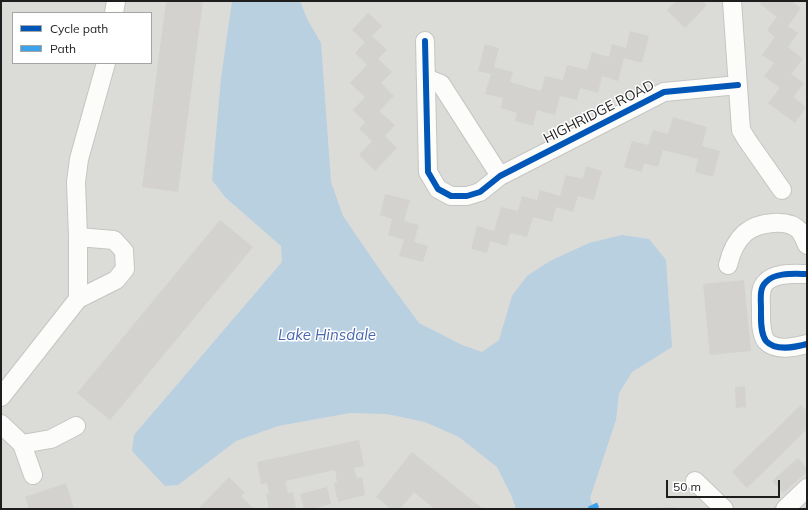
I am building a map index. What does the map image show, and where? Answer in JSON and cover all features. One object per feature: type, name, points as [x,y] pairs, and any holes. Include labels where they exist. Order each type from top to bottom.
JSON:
[{"type":"street","points":[[114,12],[116,1]]},
{"type":"street","points":[[732,1],[742,130],[747,140],[782,190]]},
{"type":"street","name":"HIGHRIDGE ROAD","points":[[425,41],[428,172],[438,189],[451,196],[467,196],[480,192],[500,176],[664,92],[738,85]]},
{"type":"street","points":[[78,299],[76,182],[79,159],[106,64]]},
{"type":"street","points":[[426,78],[441,84],[500,176]]},
{"type":"street","points":[[728,264],[738,240],[746,232],[757,226],[768,223],[783,224],[799,230],[807,245]]},
{"type":"street","points":[[1,397],[78,299],[116,280],[125,269],[124,251],[114,240],[78,237]]},
{"type":"street","points":[[807,274],[777,276],[765,282],[760,292],[763,334],[767,342],[776,347],[795,348],[807,344]]},
{"type":"street","points":[[1,424],[22,444],[33,475]]},
{"type":"street","points":[[22,444],[51,439],[76,426]]},
{"type":"street","points":[[695,480],[724,509]]},
{"type":"street","points":[[785,509],[807,488]]},
{"type":"shaded area","points":[[1,1],[807,1],[807,509],[1,509]]},
{"type":"water","name":"Lake Hinsdale","points":[[232,1],[300,1],[307,19],[321,43],[331,182],[343,216],[382,273],[419,323],[462,345],[482,352],[499,340],[512,296],[527,276],[550,261],[589,243],[622,235],[649,239],[666,260],[672,347],[632,372],[619,393],[616,420],[590,498],[594,509],[516,509],[512,497],[497,467],[459,437],[425,422],[387,414],[350,413],[278,426],[236,441],[178,485],[165,486],[132,451],[134,435],[282,262],[281,246],[225,197],[212,180],[221,78]]},
{"type":"building","points":[[166,1],[203,1],[178,192],[142,187]]},
{"type":"building","points":[[674,1],[702,1],[707,5],[685,28],[667,10],[675,2]]},
{"type":"building","points":[[762,1],[791,1],[801,8],[788,26],[798,33],[788,47],[803,59],[791,74],[804,83],[793,97],[806,107],[795,123],[768,103],[780,88],[764,76],[774,63],[762,55],[775,37],[767,30],[777,17],[760,4]]},
{"type":"building","points":[[368,13],[382,26],[372,36],[387,50],[378,59],[392,72],[381,83],[394,96],[379,111],[395,125],[385,136],[397,148],[375,171],[359,155],[372,141],[359,129],[365,122],[353,110],[365,97],[350,83],[367,65],[355,53],[365,42],[352,30]]},
{"type":"building","points":[[630,31],[649,36],[642,63],[624,58],[618,81],[602,76],[598,93],[580,88],[577,100],[560,96],[555,115],[537,110],[533,126],[515,121],[517,113],[501,108],[503,98],[485,94],[491,74],[478,71],[485,44],[499,48],[494,67],[513,72],[510,82],[541,91],[545,76],[563,80],[567,65],[587,70],[592,52],[609,57],[612,44],[626,48]]},
{"type":"building","points":[[673,117],[707,127],[702,146],[720,151],[713,177],[695,172],[698,159],[663,150],[658,167],[644,163],[642,172],[624,167],[632,141],[648,145],[653,130],[668,134]]},
{"type":"building","points":[[586,166],[602,171],[594,200],[578,196],[573,212],[556,207],[552,222],[533,217],[527,237],[510,233],[507,246],[490,241],[487,253],[471,249],[477,226],[494,231],[501,207],[518,211],[522,196],[537,200],[540,190],[560,196],[566,175],[583,179]]},
{"type":"building","points":[[385,194],[410,200],[404,221],[419,225],[414,242],[428,246],[423,262],[399,256],[404,240],[388,235],[392,219],[380,215]]},
{"type":"building","points":[[220,220],[253,247],[110,420],[77,393]]},
{"type":"building","points":[[744,280],[751,351],[710,355],[703,284]]},
{"type":"building","points":[[745,386],[746,407],[736,408],[735,387]]},
{"type":"building","points":[[801,405],[807,411],[807,429],[747,488],[732,472]]},
{"type":"building","points":[[359,440],[364,466],[354,468],[357,478],[362,477],[365,495],[338,502],[334,483],[337,482],[335,470],[285,481],[288,493],[293,492],[296,508],[269,509],[266,494],[269,494],[267,483],[261,484],[257,462]]},
{"type":"building","points":[[412,452],[483,509],[435,509],[414,492],[400,509],[391,509],[376,497]]},
{"type":"building","points":[[798,458],[807,468],[807,472],[783,493],[772,481]]},
{"type":"building","points":[[229,477],[245,493],[241,496],[254,509],[198,509]]},
{"type":"building","points":[[66,483],[74,509],[29,509],[25,497]]},
{"type":"building","points":[[327,487],[331,504],[312,509],[304,509],[300,494]]},
{"type":"building","points":[[675,507],[675,509],[658,509],[658,508]]},
{"type":"marked path","points":[[589,509],[600,504]]},
{"type":"cycle path","points":[[425,41],[428,172],[438,189],[451,196],[467,196],[480,192],[500,176],[664,92],[738,85]]},
{"type":"cycle path","points":[[807,274],[780,275],[766,282],[761,291],[761,321],[762,330],[766,341],[775,347],[780,348],[807,344]]}]
